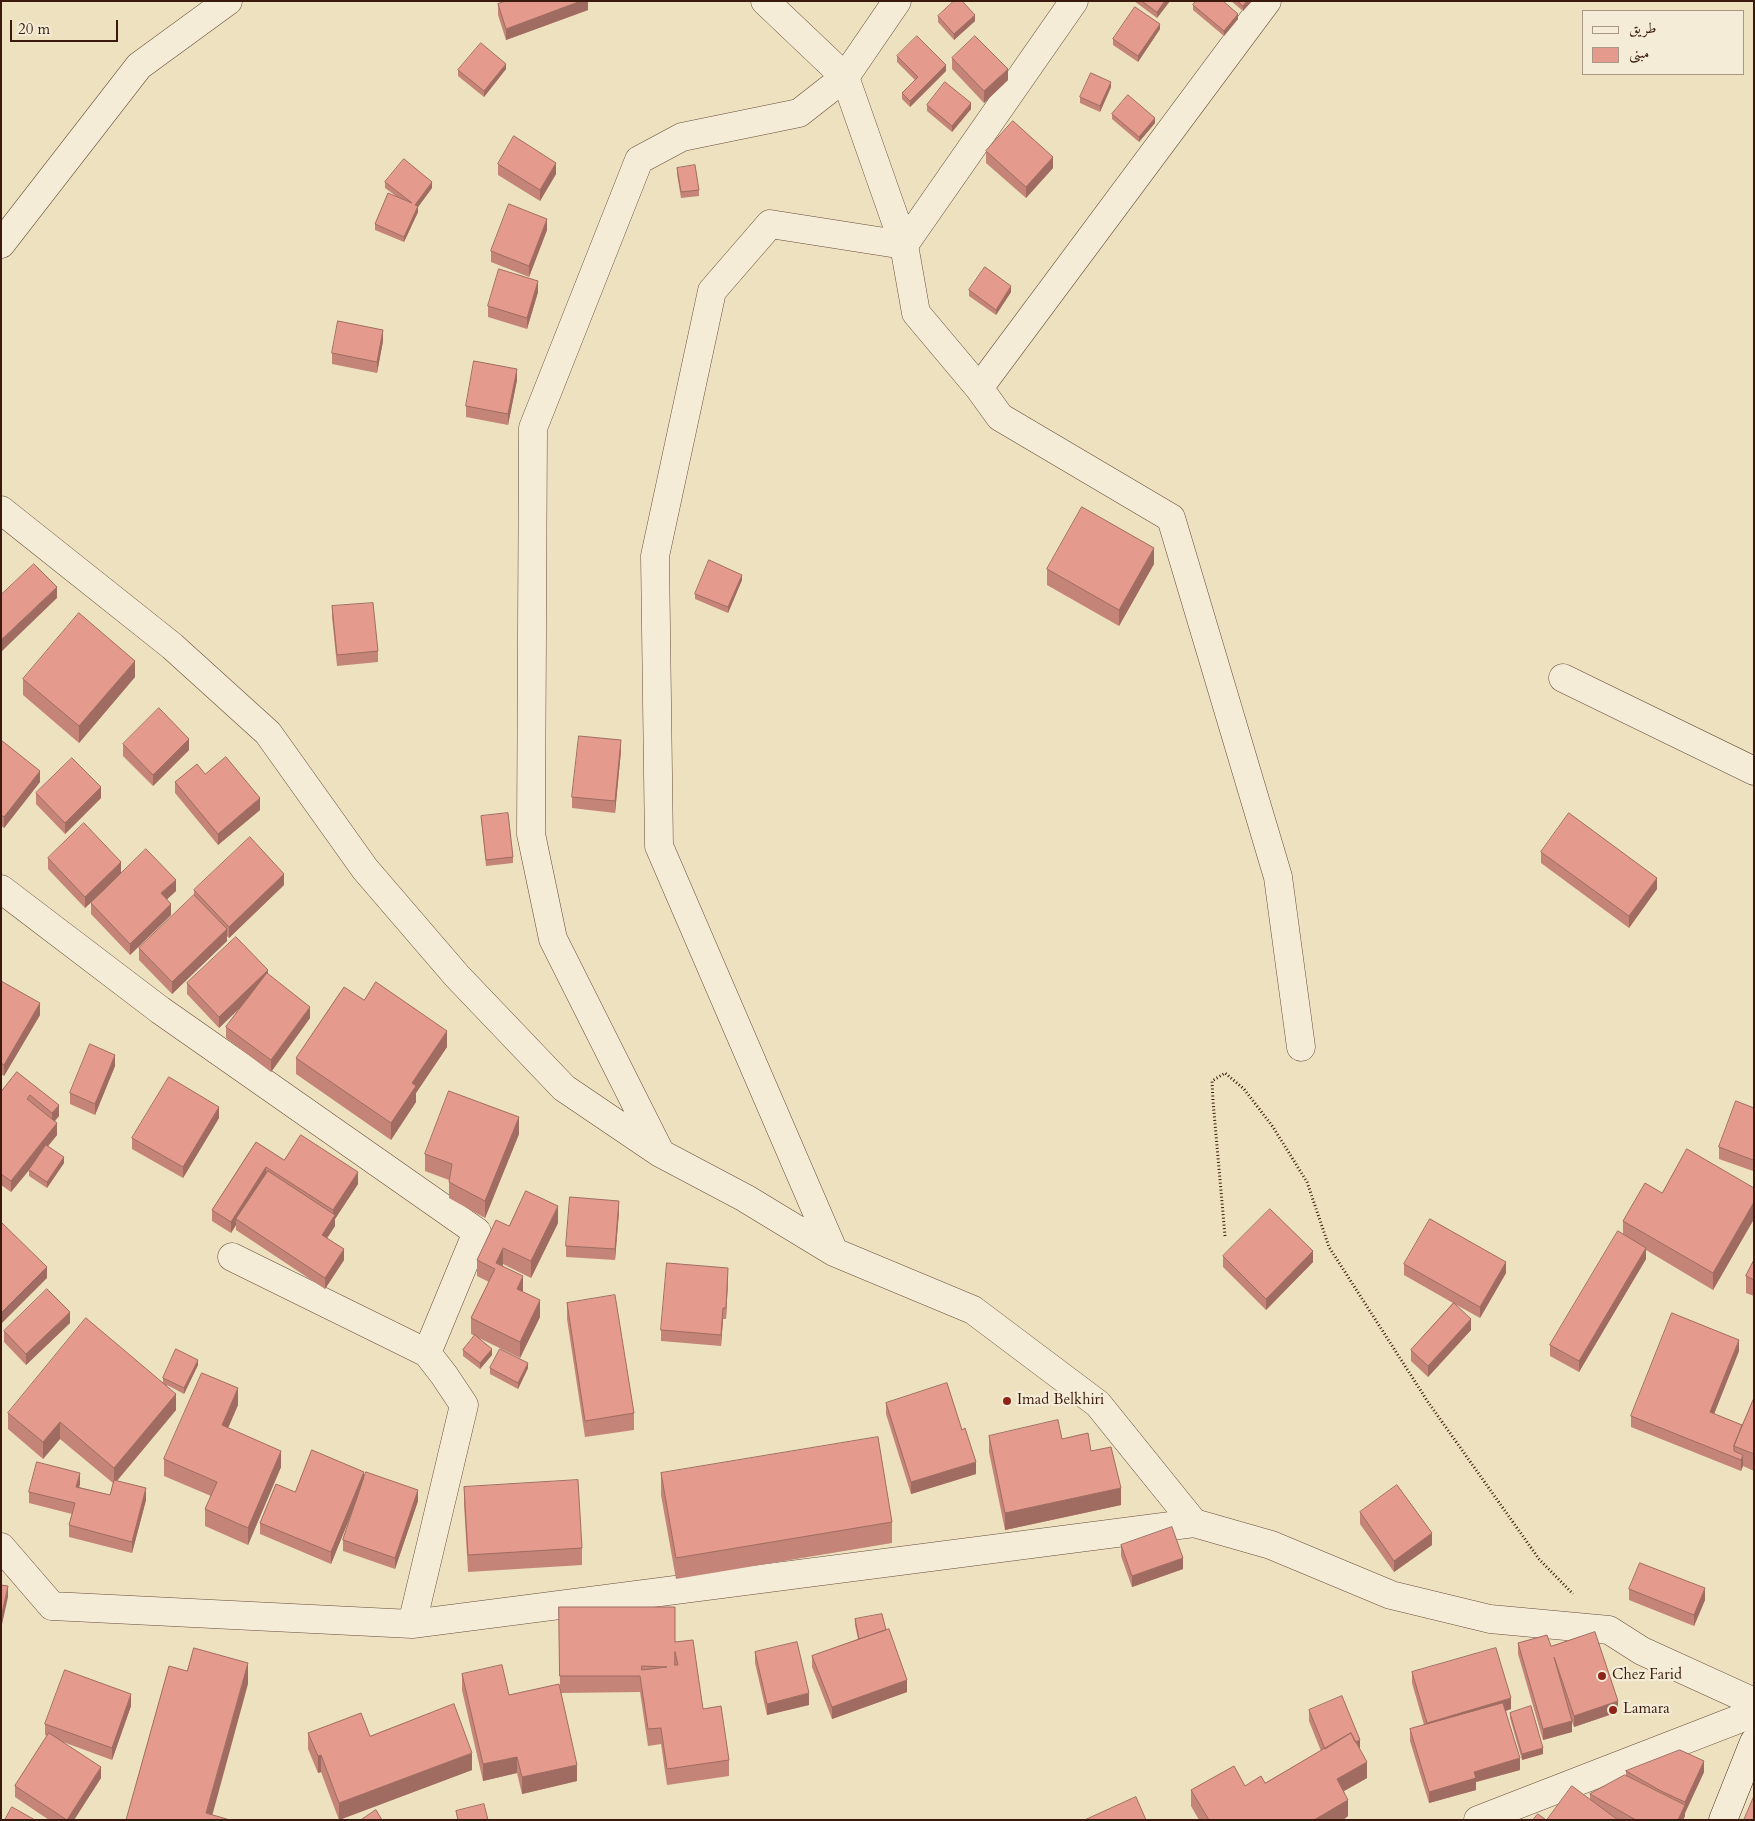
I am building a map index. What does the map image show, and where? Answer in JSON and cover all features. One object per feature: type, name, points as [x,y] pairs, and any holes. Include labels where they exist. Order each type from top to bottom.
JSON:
[{"type":"street","points":[[1,244],[139,66],[228,1]]},
{"type":"street","points":[[765,1],[845,77],[904,245],[916,313],[979,388],[1000,417],[1171,518],[1278,877],[1301,1047]]},
{"type":"street","points":[[660,1153],[553,939],[531,834],[533,428],[639,160],[682,137],[799,113],[845,77],[897,1]]},
{"type":"street","points":[[904,245],[1074,1]]},
{"type":"street","points":[[979,388],[1266,1]]},
{"type":"street","points":[[834,1252],[659,846],[655,556],[712,291],[770,224],[904,245]]},
{"type":"street","points":[[1,510],[172,646],[268,733],[365,869],[457,976],[564,1088],[660,1153],[745,1198],[834,1252],[973,1310],[1098,1404],[1194,1523]]},
{"type":"street","points":[[1563,678],[1754,770]]},
{"type":"street","points":[[1,889],[160,1010],[477,1232],[427,1353]]},
{"type":"street","points":[[232,1257],[427,1353],[464,1405],[412,1624]]},
{"type":"street","points":[[1,1547],[52,1606],[412,1624],[1194,1523],[1271,1545],[1391,1595],[1490,1619],[1609,1630],[1642,1651],[1754,1702]]},
{"type":"street","points":[[1478,1820],[1754,1713]]},
{"type":"street","points":[[1724,1820],[1754,1742]]},
{"type":"path","points":[[1225,1236],[1212,1081],[1225,1073],[1244,1089],[1273,1127],[1307,1182],[1329,1247],[1428,1402],[1539,1559],[1574,1595]]},
{"type":"building","points":[[506,1],[581,1],[506,29],[498,4]]},
{"type":"building","points":[[954,1],[962,1],[975,15],[954,34],[938,16]]},
{"type":"building","points":[[1142,1],[1165,1],[1157,12]]},
{"type":"building","points":[[1196,1],[1223,1],[1238,14],[1224,31],[1193,5]]},
{"type":"building","points":[[1238,1],[1247,1],[1243,6]]},
{"type":"building","points":[[1135,7],[1160,24],[1138,56],[1113,39]]},
{"type":"building","points":[[917,36],[946,65],[910,101],[902,93],[918,77],[897,56]]},
{"type":"building","points":[[975,36],[1008,69],[984,91],[952,58]]},
{"type":"building","points":[[481,43],[506,64],[484,91],[458,70]]},
{"type":"building","points":[[1091,73],[1111,82],[1100,106],[1080,97]]},
{"type":"building","points":[[945,82],[971,103],[952,126],[927,105]]},
{"type":"building","points":[[1128,95],[1155,118],[1139,137],[1112,114]]},
{"type":"building","points":[[1013,121],[1053,157],[1026,187],[986,151]]},
{"type":"building","points":[[514,136],[556,163],[540,190],[498,164]]},
{"type":"building","points":[[404,159],[432,182],[415,205],[418,206],[404,237],[375,224],[388,193],[412,203],[385,182]]},
{"type":"building","points":[[695,165],[699,190],[681,192],[677,168]]},
{"type":"building","points":[[509,204],[547,219],[529,266],[491,251]]},
{"type":"building","points":[[985,267],[1011,286],[996,310],[969,290]]},
{"type":"building","points":[[499,269],[538,281],[527,318],[488,306]]},
{"type":"building","points":[[338,321],[383,330],[377,362],[332,353]]},
{"type":"building","points":[[474,361],[517,369],[508,414],[466,406]]},
{"type":"building","points":[[1082,507],[1154,548],[1119,610],[1047,569]]},
{"type":"building","points":[[709,560],[742,575],[728,607],[695,594]]},
{"type":"building","points":[[34,564],[57,587],[1,640],[1,595]]},
{"type":"building","points":[[373,603],[378,651],[337,655],[332,606]]},
{"type":"building","points":[[79,613],[135,661],[79,726],[23,679]]},
{"type":"building","points":[[159,708],[189,739],[153,775],[123,744]]},
{"type":"building","points":[[579,736],[621,740],[615,801],[572,797]]},
{"type":"building","points":[[1,740],[40,771],[4,817],[1,815]]},
{"type":"building","points":[[226,757],[260,798],[218,834],[175,782],[197,764],[205,774]]},
{"type":"building","points":[[72,758],[101,787],[65,823],[36,793]]},
{"type":"building","points":[[508,813],[513,857],[486,860],[481,816]]},
{"type":"building","points":[[1569,813],[1657,878],[1629,916],[1541,852]]},
{"type":"building","points":[[84,823],[121,862],[85,897],[48,858]]},
{"type":"building","points":[[250,837],[284,874],[229,927],[194,890]]},
{"type":"building","points":[[146,849],[176,880],[161,893],[171,904],[130,944],[91,903]]},
{"type":"building","points":[[194,895],[227,929],[172,982],[139,948]]},
{"type":"building","points":[[236,937],[268,970],[219,1017],[187,983]]},
{"type":"building","points":[[267,973],[310,1007],[271,1060],[226,1027]]},
{"type":"building","points":[[1,981],[40,1003],[4,1065],[1,1063]]},
{"type":"building","points":[[376,982],[447,1031],[412,1083],[416,1086],[391,1123],[296,1058],[344,987],[364,1000]]},
{"type":"building","points":[[90,1044],[115,1055],[95,1104],[70,1093]]},
{"type":"building","points":[[17,1072],[59,1105],[52,1113],[30,1095],[27,1099],[57,1123],[11,1181],[1,1174],[1,1092]]},
{"type":"building","points":[[169,1077],[219,1107],[183,1167],[132,1138]]},
{"type":"building","points":[[449,1091],[519,1117],[485,1201],[449,1182],[452,1164],[425,1154]]},
{"type":"building","points":[[1736,1101],[1754,1108],[1753,1160],[1719,1147]]},
{"type":"building","points":[[301,1135],[358,1172],[333,1210],[266,1167],[231,1222],[212,1210],[256,1142],[284,1160]]},
{"type":"building","points":[[46,1145],[64,1157],[47,1182],[29,1170]]},
{"type":"building","points":[[1687,1149],[1754,1188],[1754,1202],[1713,1273],[1623,1221],[1645,1183],[1662,1193]]},
{"type":"building","points":[[268,1171],[335,1215],[322,1235],[344,1249],[325,1278],[236,1219]]},
{"type":"building","points":[[526,1191],[558,1206],[531,1261],[503,1248],[496,1263],[523,1276],[517,1289],[540,1300],[520,1342],[471,1318],[495,1269],[477,1260],[496,1220],[509,1226]]},
{"type":"building","points":[[570,1197],[619,1201],[615,1249],[566,1246]]},
{"type":"building","points":[[1270,1209],[1313,1251],[1266,1299],[1223,1256]]},
{"type":"building","points":[[1430,1219],[1506,1262],[1480,1307],[1404,1264]]},
{"type":"building","points":[[1,1222],[47,1267],[1,1313]]},
{"type":"building","points":[[1618,1231],[1646,1248],[1579,1361],[1550,1345]]},
{"type":"building","points":[[1754,1260],[1754,1280],[1746,1276]]},
{"type":"building","points":[[667,1263],[728,1268],[726,1308],[723,1308],[721,1335],[661,1330]]},
{"type":"building","points":[[47,1289],[70,1312],[26,1354],[4,1331]]},
{"type":"building","points":[[615,1295],[634,1413],[585,1421],[567,1303]]},
{"type":"building","points":[[1454,1303],[1471,1319],[1428,1366],[1411,1350]]},
{"type":"building","points":[[1672,1313],[1739,1340],[1710,1412],[1742,1425],[1734,1446],[1734,1451],[1743,1455],[1741,1460],[1631,1416]]},
{"type":"building","points":[[86,1318],[176,1394],[114,1468],[60,1422],[43,1442],[8,1413]]},
{"type":"building","points":[[475,1335],[492,1349],[480,1363],[463,1350]]},
{"type":"building","points":[[176,1349],[198,1360],[184,1388],[163,1378]]},
{"type":"building","points":[[500,1349],[528,1363],[518,1383],[490,1368]]},
{"type":"building","points":[[202,1373],[238,1388],[222,1425],[281,1451],[248,1528],[205,1509],[217,1482],[164,1459]]},
{"type":"building","points":[[947,1383],[962,1430],[965,1428],[976,1462],[911,1482],[886,1403]]},
{"type":"building","points":[[1754,1398],[1754,1454],[1734,1446]]},
{"type":"building","points":[[1058,1420],[1062,1439],[1088,1433],[1091,1451],[1111,1447],[1121,1488],[1005,1513],[989,1436]]},
{"type":"building","points":[[878,1437],[892,1522],[676,1558],[661,1473]]},
{"type":"building","points":[[312,1450],[364,1472],[331,1552],[260,1523],[276,1484],[295,1492]]},
{"type":"building","points":[[37,1462],[80,1473],[76,1487],[110,1495],[114,1480],[146,1488],[132,1542],[69,1525],[75,1503],[29,1492]]},
{"type":"building","points":[[366,1472],[418,1490],[395,1558],[343,1540]]},
{"type":"building","points":[[578,1480],[582,1548],[468,1555],[464,1487]]},
{"type":"building","points":[[1397,1485],[1432,1533],[1394,1561],[1360,1512]]},
{"type":"building","points":[[1172,1527],[1183,1558],[1132,1576],[1121,1545]]},
{"type":"building","points":[[1640,1563],[1705,1588],[1694,1615],[1629,1589]]},
{"type":"building","points":[[1,1585],[8,1586],[1,1618]]},
{"type":"building","points":[[559,1607],[675,1607],[675,1642],[693,1640],[703,1709],[721,1706],[729,1760],[667,1769],[661,1728],[648,1729],[640,1676],[560,1676]],"holes":[[[675,1652],[678,1665],[675,1665]],[[642,1666],[667,1667],[642,1670]]]},
{"type":"building","points":[[882,1614],[886,1630],[859,1639],[855,1619]]},
{"type":"building","points":[[889,1629],[907,1680],[832,1707],[812,1656]]},
{"type":"building","points":[[1595,1632],[1618,1701],[1574,1716],[1554,1657],[1572,1721],[1543,1729],[1518,1643],[1547,1635],[1551,1646]]},
{"type":"building","points":[[797,1642],[809,1693],[767,1704],[755,1652]]},
{"type":"building","points":[[194,1648],[248,1663],[206,1813],[230,1820],[126,1820],[169,1666],[187,1671]]},
{"type":"building","points":[[1496,1648],[1511,1698],[1427,1723],[1412,1672]]},
{"type":"building","points":[[502,1665],[509,1695],[559,1684],[577,1765],[522,1777],[517,1757],[483,1764],[462,1674]]},
{"type":"building","points":[[65,1670],[131,1694],[112,1748],[45,1724]]},
{"type":"building","points":[[1342,1696],[1360,1740],[1355,1742],[1351,1733],[1325,1749],[1309,1710]]},
{"type":"building","points":[[1503,1703],[1520,1758],[1474,1772],[1476,1778],[1429,1792],[1410,1729]]},
{"type":"building","points":[[454,1704],[472,1753],[339,1803],[321,1755],[318,1756],[308,1733],[361,1713],[370,1736]]},
{"type":"building","points":[[1531,1706],[1543,1748],[1522,1754],[1510,1713]]},
{"type":"building","points":[[49,1733],[101,1767],[67,1820],[15,1786]]},
{"type":"building","points":[[1351,1733],[1367,1762],[1337,1779],[1348,1800],[1314,1820],[1209,1820],[1191,1790],[1234,1766],[1245,1786],[1261,1776],[1265,1783]]},
{"type":"building","points":[[1680,1750],[1704,1761],[1685,1802],[1626,1771]]},
{"type":"building","points":[[1625,1775],[1685,1805],[1678,1820],[1636,1820],[1590,1794]]},
{"type":"building","points":[[1572,1786],[1618,1820],[1547,1820]]},
{"type":"building","points":[[1754,1796],[1754,1820],[1744,1820]]},
{"type":"building","points":[[1136,1797],[1146,1820],[1085,1820]]},
{"type":"building","points":[[484,1804],[488,1820],[458,1820],[456,1811]]},
{"type":"building","points":[[12,1807],[35,1820],[5,1820]]},
{"type":"building","points":[[376,1810],[382,1820],[361,1820]]},
{"type":"building","points":[[1538,1814],[1546,1820],[1533,1820]]},
{"type":"place","name":"Imad Belkhiri","points":[[1007,1401]]},
{"type":"place","name":"Chez Farid","points":[[1602,1676]]},
{"type":"place","name":"Lamara","points":[[1613,1710]]}]
